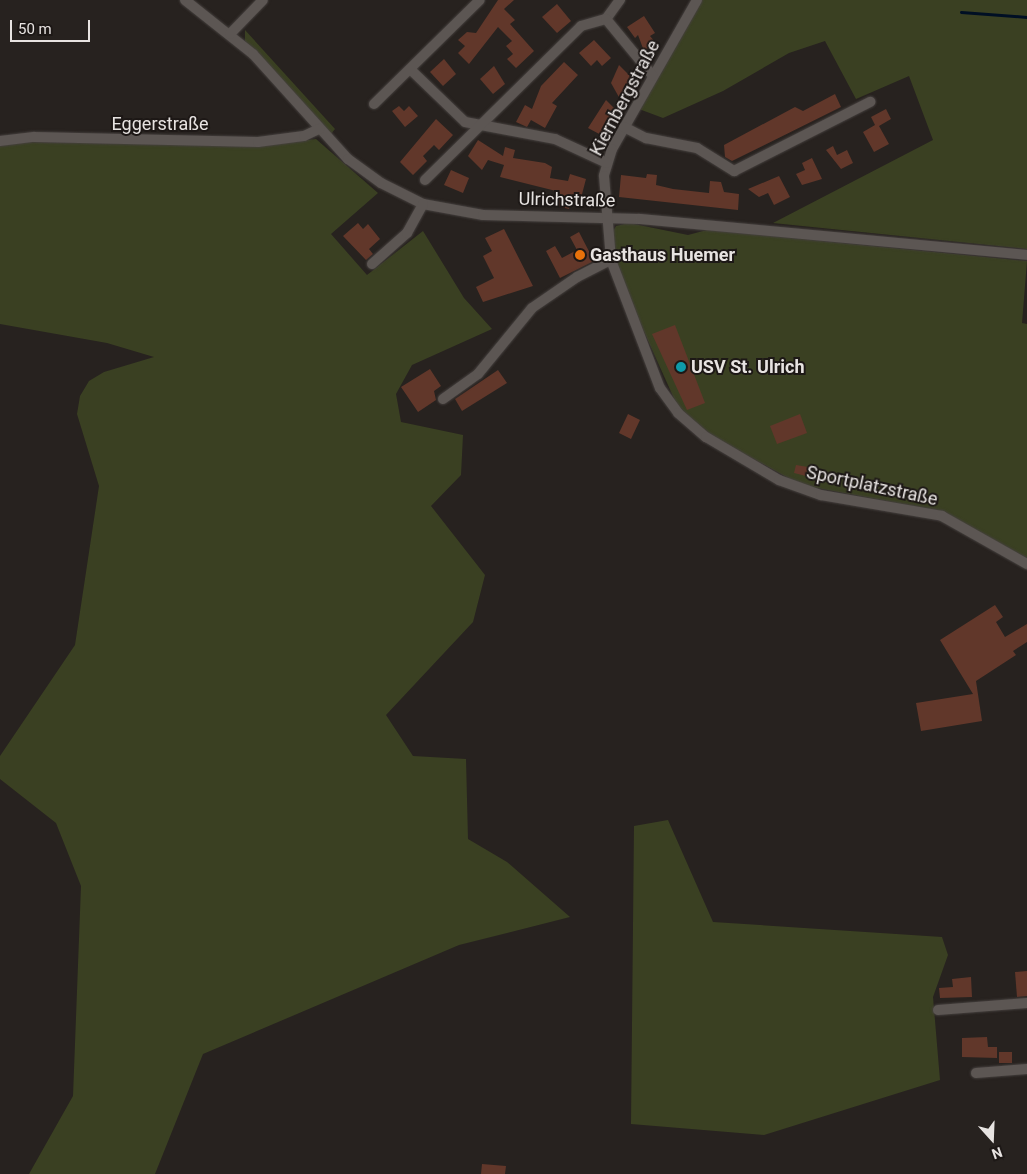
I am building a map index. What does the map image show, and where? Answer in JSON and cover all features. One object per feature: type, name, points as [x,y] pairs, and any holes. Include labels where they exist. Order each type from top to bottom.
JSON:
[{"type":"street","name":"Ulrichstraße","points":[[185,0],[230,34],[319,129],[363,171],[424,204],[483,215],[604,217],[1027,254]]},
{"type":"street","points":[[230,34],[263,0]]},
{"type":"street","points":[[374,104],[411,70],[480,0]]},
{"type":"street","points":[[425,180],[478,125],[581,26],[606,19],[620,0]]},
{"type":"street","name":"Kiernbergstraße","points":[[604,217],[607,163],[624,127],[697,0]]},
{"type":"street","points":[[606,19],[653,76]]},
{"type":"street","points":[[411,70],[459,118],[478,125],[555,139],[607,163]]},
{"type":"street","points":[[624,127],[646,138],[697,148],[734,171],[870,102]]},
{"type":"street","name":"Eggerstraße","points":[[0,141],[34,138],[258,142],[304,136],[319,129]]},
{"type":"street","points":[[372,264],[407,232],[424,204]]},
{"type":"street","name":"Sportplatzstraße","points":[[604,217],[611,260],[660,388],[678,413],[720,448],[802,489],[942,516],[1027,564]]},
{"type":"street","points":[[443,399],[478,374],[532,308],[577,277],[611,260]]},
{"type":"street","points":[[938,1010],[1027,1003]]},
{"type":"street","points":[[976,1073],[1027,1069]]},
{"type":"green space","points":[[702,0],[1027,0],[1027,249],[773,223],[933,140],[909,76],[856,99],[825,41],[789,53],[723,91],[663,118],[639,109]]},
{"type":"green space","points":[[245,30],[335,129],[331,134],[245,41]]},
{"type":"green space","points":[[316,139],[378,193],[331,234],[367,275],[423,231],[464,298],[492,329],[412,365],[396,394],[401,422],[463,435],[461,475],[431,506],[485,575],[473,622],[386,715],[413,756],[466,759],[468,839],[507,862],[570,917],[459,945],[203,1054],[155,1174],[29,1174],[73,1096],[81,886],[56,823],[0,779],[0,756],[75,645],[99,486],[77,414],[80,396],[89,381],[104,372],[154,357],[107,343],[0,324],[0,146],[28,142],[258,146]]},
{"type":"green space","points":[[629,223],[688,235],[707,230],[1027,261],[1022,323],[1027,324],[1027,558],[940,511],[801,485],[708,434],[677,405],[622,283],[611,235],[616,226]]},
{"type":"green space","points":[[668,820],[713,922],[942,937],[948,955],[933,997],[940,1080],[764,1135],[631,1124],[634,826]]},
{"type":"building","points":[[498,0],[514,0],[504,9],[515,20],[510,24],[534,51],[516,68],[507,59],[513,54],[506,46],[512,41],[498,27],[469,64],[458,53],[465,46],[458,40],[467,32],[476,33]]},
{"type":"building","points":[[557,4],[571,21],[557,33],[542,17]]},
{"type":"building","points":[[644,16],[655,33],[650,36],[656,43],[644,51],[638,35],[635,38],[627,27]]},
{"type":"building","points":[[594,40],[611,58],[602,66],[597,60],[591,66],[579,53]]},
{"type":"building","points":[[444,59],[456,74],[443,86],[430,72]]},
{"type":"building","points":[[564,62],[578,75],[552,103],[557,106],[545,128],[531,120],[527,127],[516,122],[525,105],[532,109],[541,86]]},
{"type":"building","points":[[619,65],[634,80],[620,99],[611,83]]},
{"type":"building","points":[[494,66],[505,84],[493,94],[480,79]]},
{"type":"building","points":[[835,94],[841,107],[732,161],[725,157],[724,145],[795,107],[803,111]]},
{"type":"building","points":[[606,100],[614,108],[610,114],[614,117],[603,136],[588,128]]},
{"type":"building","points":[[399,106],[404,111],[409,106],[418,116],[405,127],[392,111]]},
{"type":"building","points":[[886,109],[891,119],[879,126],[889,144],[874,152],[863,132],[875,125],[871,117]]},
{"type":"building","points":[[436,119],[453,135],[439,150],[434,145],[423,156],[427,161],[413,175],[400,162]]},
{"type":"building","points":[[478,140],[503,156],[505,147],[515,150],[513,158],[545,163],[552,167],[550,178],[568,181],[570,174],[586,179],[581,198],[573,195],[569,209],[557,206],[560,192],[500,177],[504,165],[488,160],[482,170],[468,156]]},
{"type":"building","points":[[833,146],[837,155],[847,150],[853,163],[841,169],[826,150]]},
{"type":"building","points":[[812,158],[822,179],[802,185],[796,174],[805,170],[802,163]]},
{"type":"building","points":[[451,170],[469,178],[463,193],[444,185]]},
{"type":"building","points":[[647,174],[657,175],[656,185],[709,193],[710,181],[721,182],[724,192],[739,194],[738,210],[619,197],[621,175],[646,178]]},
{"type":"building","points":[[779,176],[790,197],[774,205],[768,193],[759,197],[748,189]]},
{"type":"building","points":[[358,223],[363,229],[368,224],[380,239],[369,249],[373,254],[366,260],[343,236]]},
{"type":"building","points":[[504,229],[533,286],[483,302],[476,287],[494,278],[483,256],[492,251],[485,238]]},
{"type":"building","name":"Gasthaus Huemer","points":[[579,232],[594,261],[560,278],[546,251],[555,246],[562,258],[577,250],[570,237]]},
{"type":"building","name":"USV St. Ulrich","points":[[675,325],[705,403],[687,410],[652,334]]},
{"type":"building","points":[[430,369],[441,386],[434,391],[436,400],[418,412],[401,387]]},
{"type":"building","points":[[498,370],[507,383],[462,411],[455,399]]},
{"type":"building","points":[[628,414],[640,420],[631,439],[619,433]]},
{"type":"building","points":[[800,414],[807,433],[777,444],[770,426]]},
{"type":"building","points":[[796,465],[808,467],[806,476],[794,473]]},
{"type":"building","points":[[995,605],[1003,617],[996,622],[1005,637],[1027,624],[1027,642],[1013,651],[1016,655],[976,681],[982,721],[921,731],[916,703],[973,694],[940,640]]},
{"type":"building","points":[[1027,971],[1027,996],[1017,997],[1015,972]]},
{"type":"building","points":[[971,977],[972,997],[940,998],[939,988],[953,987],[952,979]]},
{"type":"building","points":[[987,1037],[988,1047],[997,1047],[997,1058],[962,1057],[962,1038]]},
{"type":"building","points":[[999,1052],[1012,1052],[1012,1063],[999,1063]]},
{"type":"building","points":[[482,1164],[506,1166],[505,1174],[481,1174]]},
{"type":"waterway","points":[[961,12],[1027,17]]},
{"type":"place","name":"Gasthaus Huemer","points":[[580,255]]},
{"type":"place","name":"USV St. Ulrich","points":[[681,367]]}]
